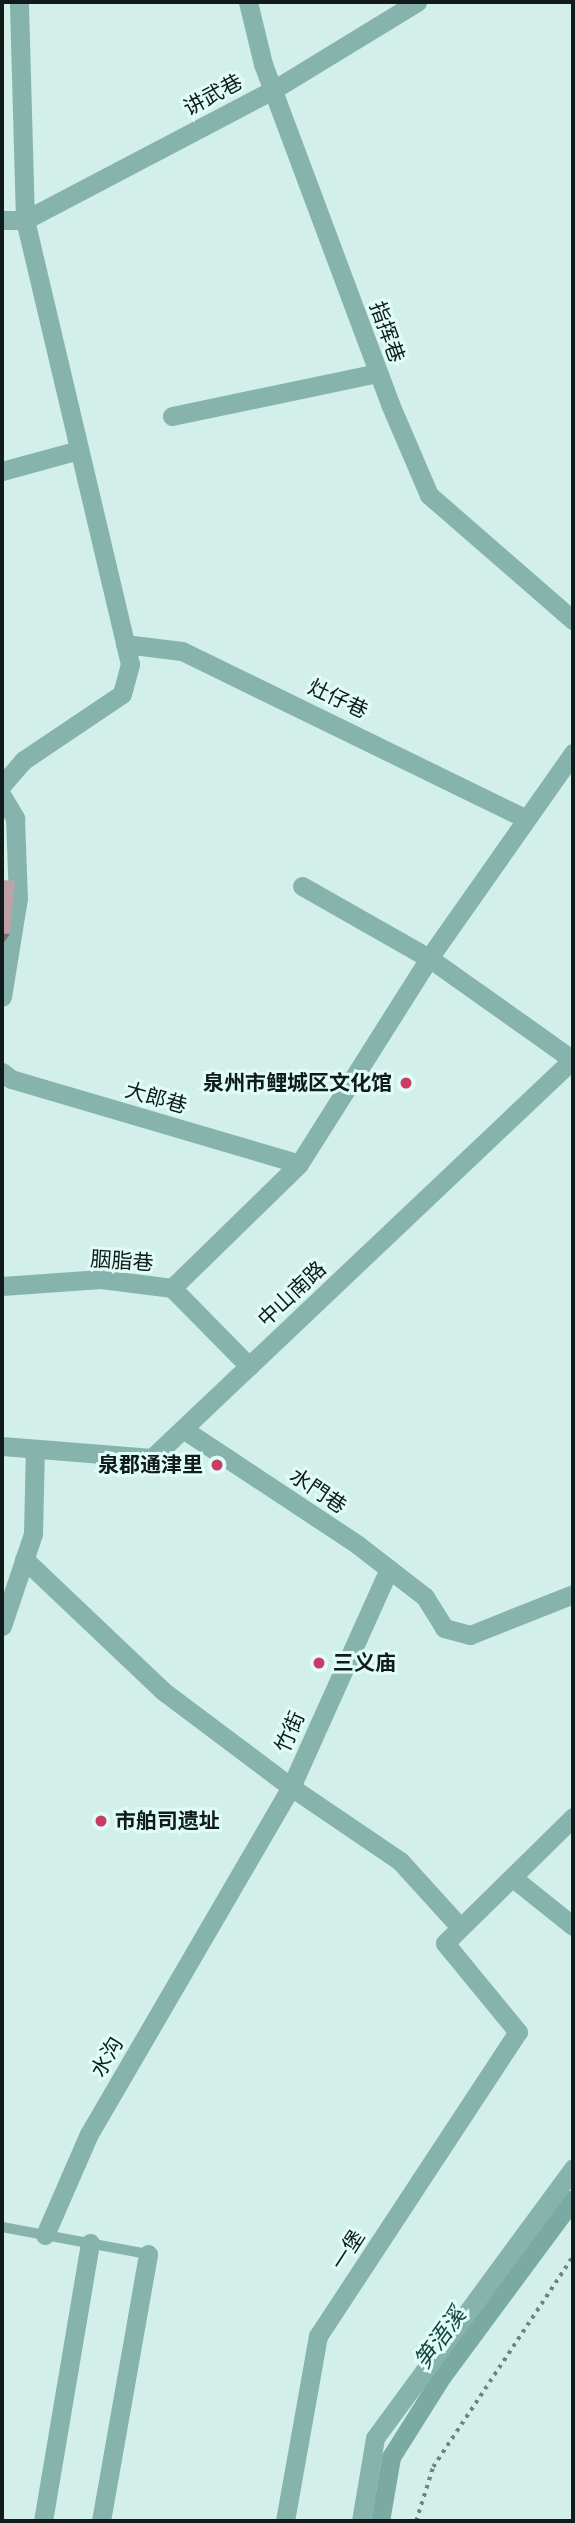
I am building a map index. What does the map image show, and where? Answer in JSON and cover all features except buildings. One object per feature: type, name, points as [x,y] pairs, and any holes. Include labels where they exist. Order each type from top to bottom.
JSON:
[{"type":"street","points":[[2,785],[24,760],[122,694],[130,664],[25,220],[19,2]]},
{"type":"street","name":"指挥巷","points":[[248,2],[273,90],[378,373],[429,495],[573,620]]},
{"type":"street","name":"讲武巷","points":[[25,220],[273,90],[417,2]]},
{"type":"street","points":[[2,220],[25,220]]},
{"type":"street","points":[[172,416],[378,373]]},
{"type":"street","points":[[2,471],[79,450]]},
{"type":"street","name":"灶仔巷","points":[[125,644],[182,651],[525,818]]},
{"type":"street","points":[[172,1289],[299,1164],[429,958],[573,753]]},
{"type":"street","points":[[2,796],[15,818],[18,898],[2,997]]},
{"type":"street","points":[[302,886],[429,958],[573,1060]]},
{"type":"street","name":"中山南路","points":[[2,1446],[152,1458],[573,1060]]},
{"type":"street","name":"大郎巷","points":[[2,1072],[11,1079],[299,1164]]},
{"type":"street","name":"胭脂巷","points":[[2,1286],[101,1279],[172,1289],[248,1366]]},
{"type":"street","name":"水門巷","points":[[183,1429],[389,1569],[425,1597],[444,1629],[470,1635],[573,1594]]},
{"type":"street","points":[[2,1626],[33,1534],[35,1448]]},
{"type":"street","points":[[24,1559],[163,1691],[290,1787],[400,1861],[459,1926],[513,1878],[573,1817]]},
{"type":"street","name":"竹街","points":[[220,1908],[290,1787],[389,1569]]},
{"type":"street","points":[[513,1878],[573,1926]]},
{"type":"street","name":"水沟","points":[[45,2235],[89,2134],[220,1908]]},
{"type":"street","name":"一堡","points":[[285,2521],[318,2336],[518,2032],[445,1943],[459,1926]]},
{"type":"street","points":[[360,2521],[374,2438],[573,2168]]},
{"type":"street","points":[[43,2521],[90,2243]]},
{"type":"street","points":[[101,2521],[148,2254]]},
{"type":"lane","points":[[2,2227],[148,2254]]},
{"type":"path","points":[[416,2521],[433,2467],[573,2256]]},
{"type":"waterway","name":"笋浯溪","points":[[380,2521],[391,2457],[442,2376],[573,2199]]},
{"type":"place","name":"泉州市鲤城区文化馆","points":[[406,1083]]},
{"type":"place","name":"泉郡通津里","points":[[217,1465]]},
{"type":"place","name":"三义庙","points":[[319,1663]]},
{"type":"place","name":"市舶司遗址","points":[[101,1821]]}]
